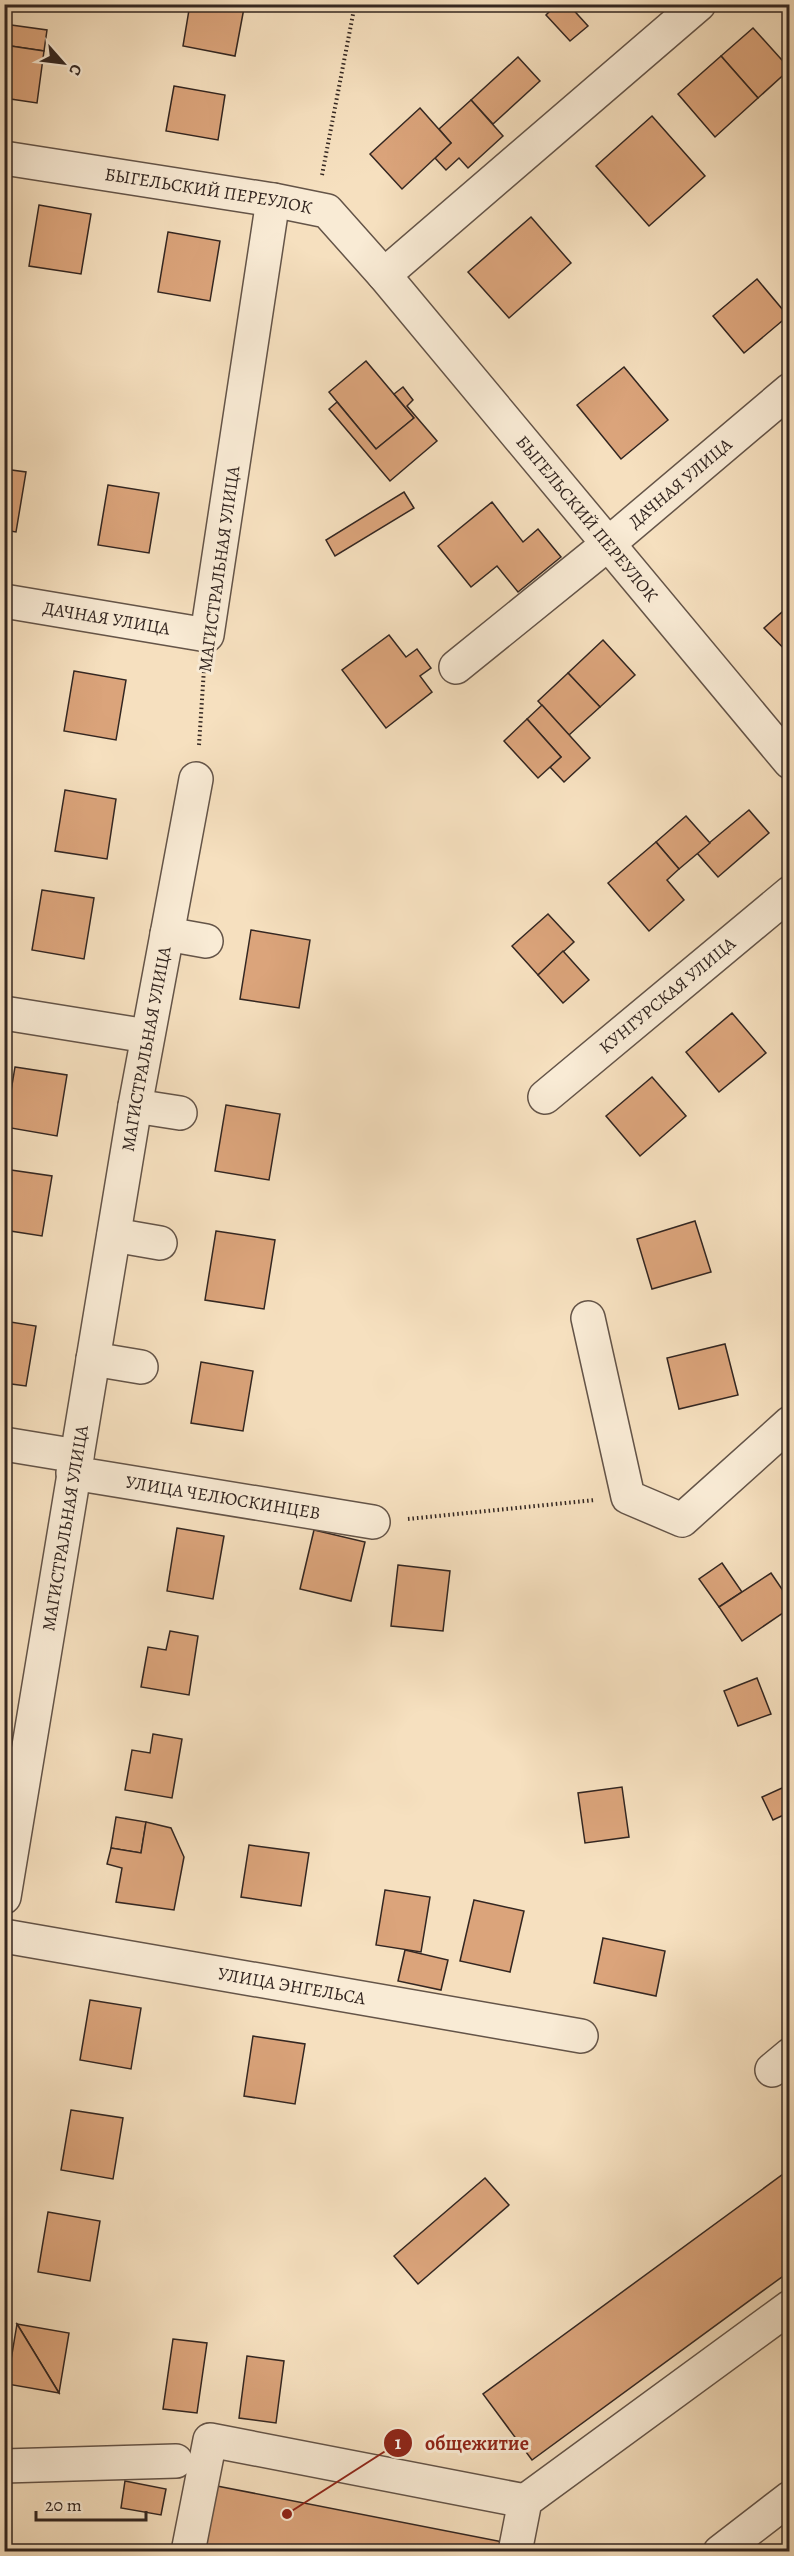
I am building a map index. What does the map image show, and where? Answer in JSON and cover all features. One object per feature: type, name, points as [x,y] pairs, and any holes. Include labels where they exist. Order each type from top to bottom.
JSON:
[{"type":"street","points":[[384,275],[699,4]]},
{"type":"street","name":"БЫГЕЛЬСКИЙ ПЕРЕУЛОК","points":[[4,158],[273,200],[327,212],[384,275],[789,762]]},
{"type":"street","name":"МАГИСТРАЛЬНАЯ УЛИЦА","points":[[207,635],[273,200]]},
{"type":"street","name":"ДАЧНАЯ УЛИЦА","points":[[456,667],[608,544],[789,390]]},
{"type":"street","name":"ДАЧНАЯ УЛИЦА","points":[[4,602],[207,635]]},
{"type":"street","name":"МАГИСТРАЛЬНАЯ УЛИЦА","points":[[4,1897],[147,1036],[196,778]]},
{"type":"street","name":"КУНГУРСКАЯ УЛИЦА","points":[[544,1097],[789,893]]},
{"type":"street","points":[[166,934],[206,941]]},
{"type":"street","points":[[4,1013],[147,1036]]},
{"type":"street","points":[[135,1106],[180,1113]]},
{"type":"street","points":[[114,1235],[160,1243]]},
{"type":"street","points":[[588,1318],[628,1497],[681,1520],[789,1423]]},
{"type":"street","points":[[93,1359],[141,1367]]},
{"type":"street","name":"УЛИЦА ЧЕЛЮСКИНЦЕВ","points":[[4,1444],[75,1465],[373,1522]]},
{"type":"street","name":"УЛИЦА ЭНГЕЛЬСА","points":[[4,1936],[581,2036]]},
{"type":"street","points":[[515,2552],[525,2501],[789,2307]]},
{"type":"street","points":[[188,2552],[210,2440],[525,2501]]},
{"type":"street","points":[[4,2466],[176,2460]]},
{"type":"street","points":[[720,2552],[789,2498]]},
{"type":"path","points":[[315,209],[355,4]]},
{"type":"path","name":"МАГИСТРАЛЬНАЯ УЛИЦА","points":[[196,778],[207,635]]},
{"type":"path","points":[[373,1522],[628,1497]]},
{"type":"building","points":[[190,4],[222,4],[244,8],[235,56],[183,46]]},
{"type":"building","points":[[557,4],[568,4],[588,26],[570,41],[546,15]]},
{"type":"building","points":[[4,24],[47,30],[44,51],[4,45]]},
{"type":"building","points":[[753,28],[790,69],[758,98],[721,56]]},
{"type":"building","points":[[4,45],[44,51],[37,103],[4,98]]},
{"type":"building","points":[[721,56],[758,98],[715,137],[678,94]]},
{"type":"building","points":[[518,57],[540,81],[493,124],[471,100]]},
{"type":"building","points":[[174,86],[225,95],[218,140],[166,131]]},
{"type":"building","points":[[471,100],[503,136],[468,168],[459,158],[446,170],[435,158],[451,143],[439,129]]},
{"type":"building","points":[[420,108],[451,143],[402,189],[370,154]]},
{"type":"building","points":[[652,116],[705,176],[649,226],[596,166]]},
{"type":"building","points":[[39,205],[91,214],[81,274],[29,266]]},
{"type":"building","points":[[531,217],[571,263],[509,318],[468,272]]},
{"type":"building","points":[[168,232],[220,241],[210,301],[158,292]]},
{"type":"building","points":[[757,279],[788,316],[744,353],[713,316]]},
{"type":"building","points":[[366,361],[414,418],[376,449],[329,392]]},
{"type":"building","points":[[624,367],[668,420],[621,459],[577,405]]},
{"type":"building","points":[[403,387],[413,400],[407,406],[437,441],[390,481],[329,409],[337,402],[376,449],[414,418],[394,394]]},
{"type":"building","points":[[4,469],[26,472],[16,532],[4,530]]},
{"type":"building","points":[[108,485],[159,493],[149,553],[98,545]]},
{"type":"building","points":[[404,492],[414,508],[335,556],[326,540]]},
{"type":"building","points":[[492,502],[523,542],[538,529],[561,557],[518,592],[497,566],[471,587],[438,546]]},
{"type":"building","points":[[790,605],[790,655],[764,628]]},
{"type":"building","points":[[389,635],[406,657],[417,649],[431,668],[420,676],[432,692],[386,728],[342,670]]},
{"type":"building","points":[[603,640],[635,675],[600,707],[568,673]]},
{"type":"building","points":[[74,671],[126,680],[116,740],[64,731]]},
{"type":"building","points":[[568,673],[600,707],[569,735],[538,701]]},
{"type":"building","points":[[542,705],[590,758],[564,782],[550,767],[561,757],[527,719]]},
{"type":"building","points":[[527,719],[561,757],[538,778],[504,741]]},
{"type":"building","points":[[65,790],[116,799],[107,859],[55,851]]},
{"type":"building","points":[[749,810],[769,833],[718,877],[697,853]]},
{"type":"building","points":[[686,816],[710,843],[679,869],[656,842]]},
{"type":"building","points":[[656,842],[679,869],[667,880],[684,900],[649,931],[608,883]]},
{"type":"building","points":[[42,890],[94,898],[84,959],[32,950]]},
{"type":"building","points":[[548,914],[574,942],[538,975],[512,946]]},
{"type":"building","points":[[251,930],[310,940],[299,1008],[240,999]]},
{"type":"building","points":[[563,951],[589,980],[563,1003],[538,975]]},
{"type":"building","points":[[732,1013],[766,1053],[719,1092],[686,1052]]},
{"type":"building","points":[[15,1067],[67,1075],[57,1136],[5,1127]]},
{"type":"building","points":[[652,1077],[686,1116],[640,1156],[606,1116]]},
{"type":"building","points":[[226,1105],[280,1114],[269,1180],[215,1171]]},
{"type":"building","points":[[4,1169],[52,1176],[42,1236],[4,1230]]},
{"type":"building","points":[[695,1221],[711,1272],[652,1289],[637,1239]]},
{"type":"building","points":[[216,1231],[275,1240],[264,1309],[205,1300]]},
{"type":"building","points":[[4,1321],[36,1326],[26,1386],[4,1383]]},
{"type":"building","points":[[725,1344],[738,1395],[679,1409],[667,1358]]},
{"type":"building","points":[[201,1362],[253,1371],[243,1431],[191,1423]]},
{"type":"building","points":[[177,1528],[224,1536],[213,1599],[167,1591]]},
{"type":"building","points":[[314,1530],[365,1542],[351,1601],[300,1589]]},
{"type":"building","points":[[722,1563],[742,1592],[719,1607],[699,1579]]},
{"type":"building","points":[[398,1565],[450,1571],[443,1631],[391,1626]]},
{"type":"building","points":[[771,1573],[790,1601],[790,1608],[742,1641],[719,1607]]},
{"type":"building","points":[[170,1631],[198,1636],[189,1695],[141,1687],[148,1647],[166,1650]]},
{"type":"building","points":[[757,1678],[771,1714],[738,1726],[724,1691]]},
{"type":"building","points":[[153,1734],[182,1739],[172,1798],[125,1790],[132,1750],[150,1753]]},
{"type":"building","points":[[622,1787],[629,1837],[585,1843],[578,1793]]},
{"type":"building","points":[[782,1788],[790,1804],[790,1812],[773,1820],[762,1797]]},
{"type":"building","points":[[116,1817],[146,1822],[141,1853],[111,1848]]},
{"type":"building","points":[[146,1822],[171,1828],[184,1857],[174,1910],[116,1902],[122,1868],[107,1864],[111,1848],[141,1853]]},
{"type":"building","points":[[249,1845],[309,1853],[301,1906],[241,1897]]},
{"type":"building","points":[[385,1890],[430,1897],[421,1952],[376,1945]]},
{"type":"building","points":[[474,1900],[524,1911],[510,1972],[460,1961]]},
{"type":"building","points":[[603,1938],[665,1951],[656,1996],[594,1983]]},
{"type":"building","points":[[405,1950],[448,1960],[441,1990],[398,1981]]},
{"type":"building","points":[[90,2000],[141,2008],[131,2069],[80,2060]]},
{"type":"building","points":[[253,2036],[305,2044],[295,2104],[244,2096]]},
{"type":"building","points":[[71,2110],[123,2118],[113,2179],[61,2170]]},
{"type":"building","points":[[790,2169],[790,2271],[532,2460],[483,2394]]},
{"type":"building","points":[[485,2178],[509,2205],[418,2284],[394,2256]]},
{"type":"building","points":[[48,2212],[100,2221],[90,2281],[38,2272]]},
{"type":"building","points":[[17,2324],[69,2333],[59,2393]]},
{"type":"building","points":[[17,2324],[59,2393],[7,2384]]},
{"type":"building","points":[[173,2339],[207,2343],[197,2413],[163,2409]]},
{"type":"building","points":[[247,2356],[284,2361],[276,2423],[239,2418]]},
{"type":"building","points":[[125,2481],[166,2489],[161,2515],[121,2508]]},
{"type":"building","points":[[217,2486],[508,2543],[507,2552],[204,2552]]},
{"type":"place","name":"общежитие","points":[[287,2514]]}]
